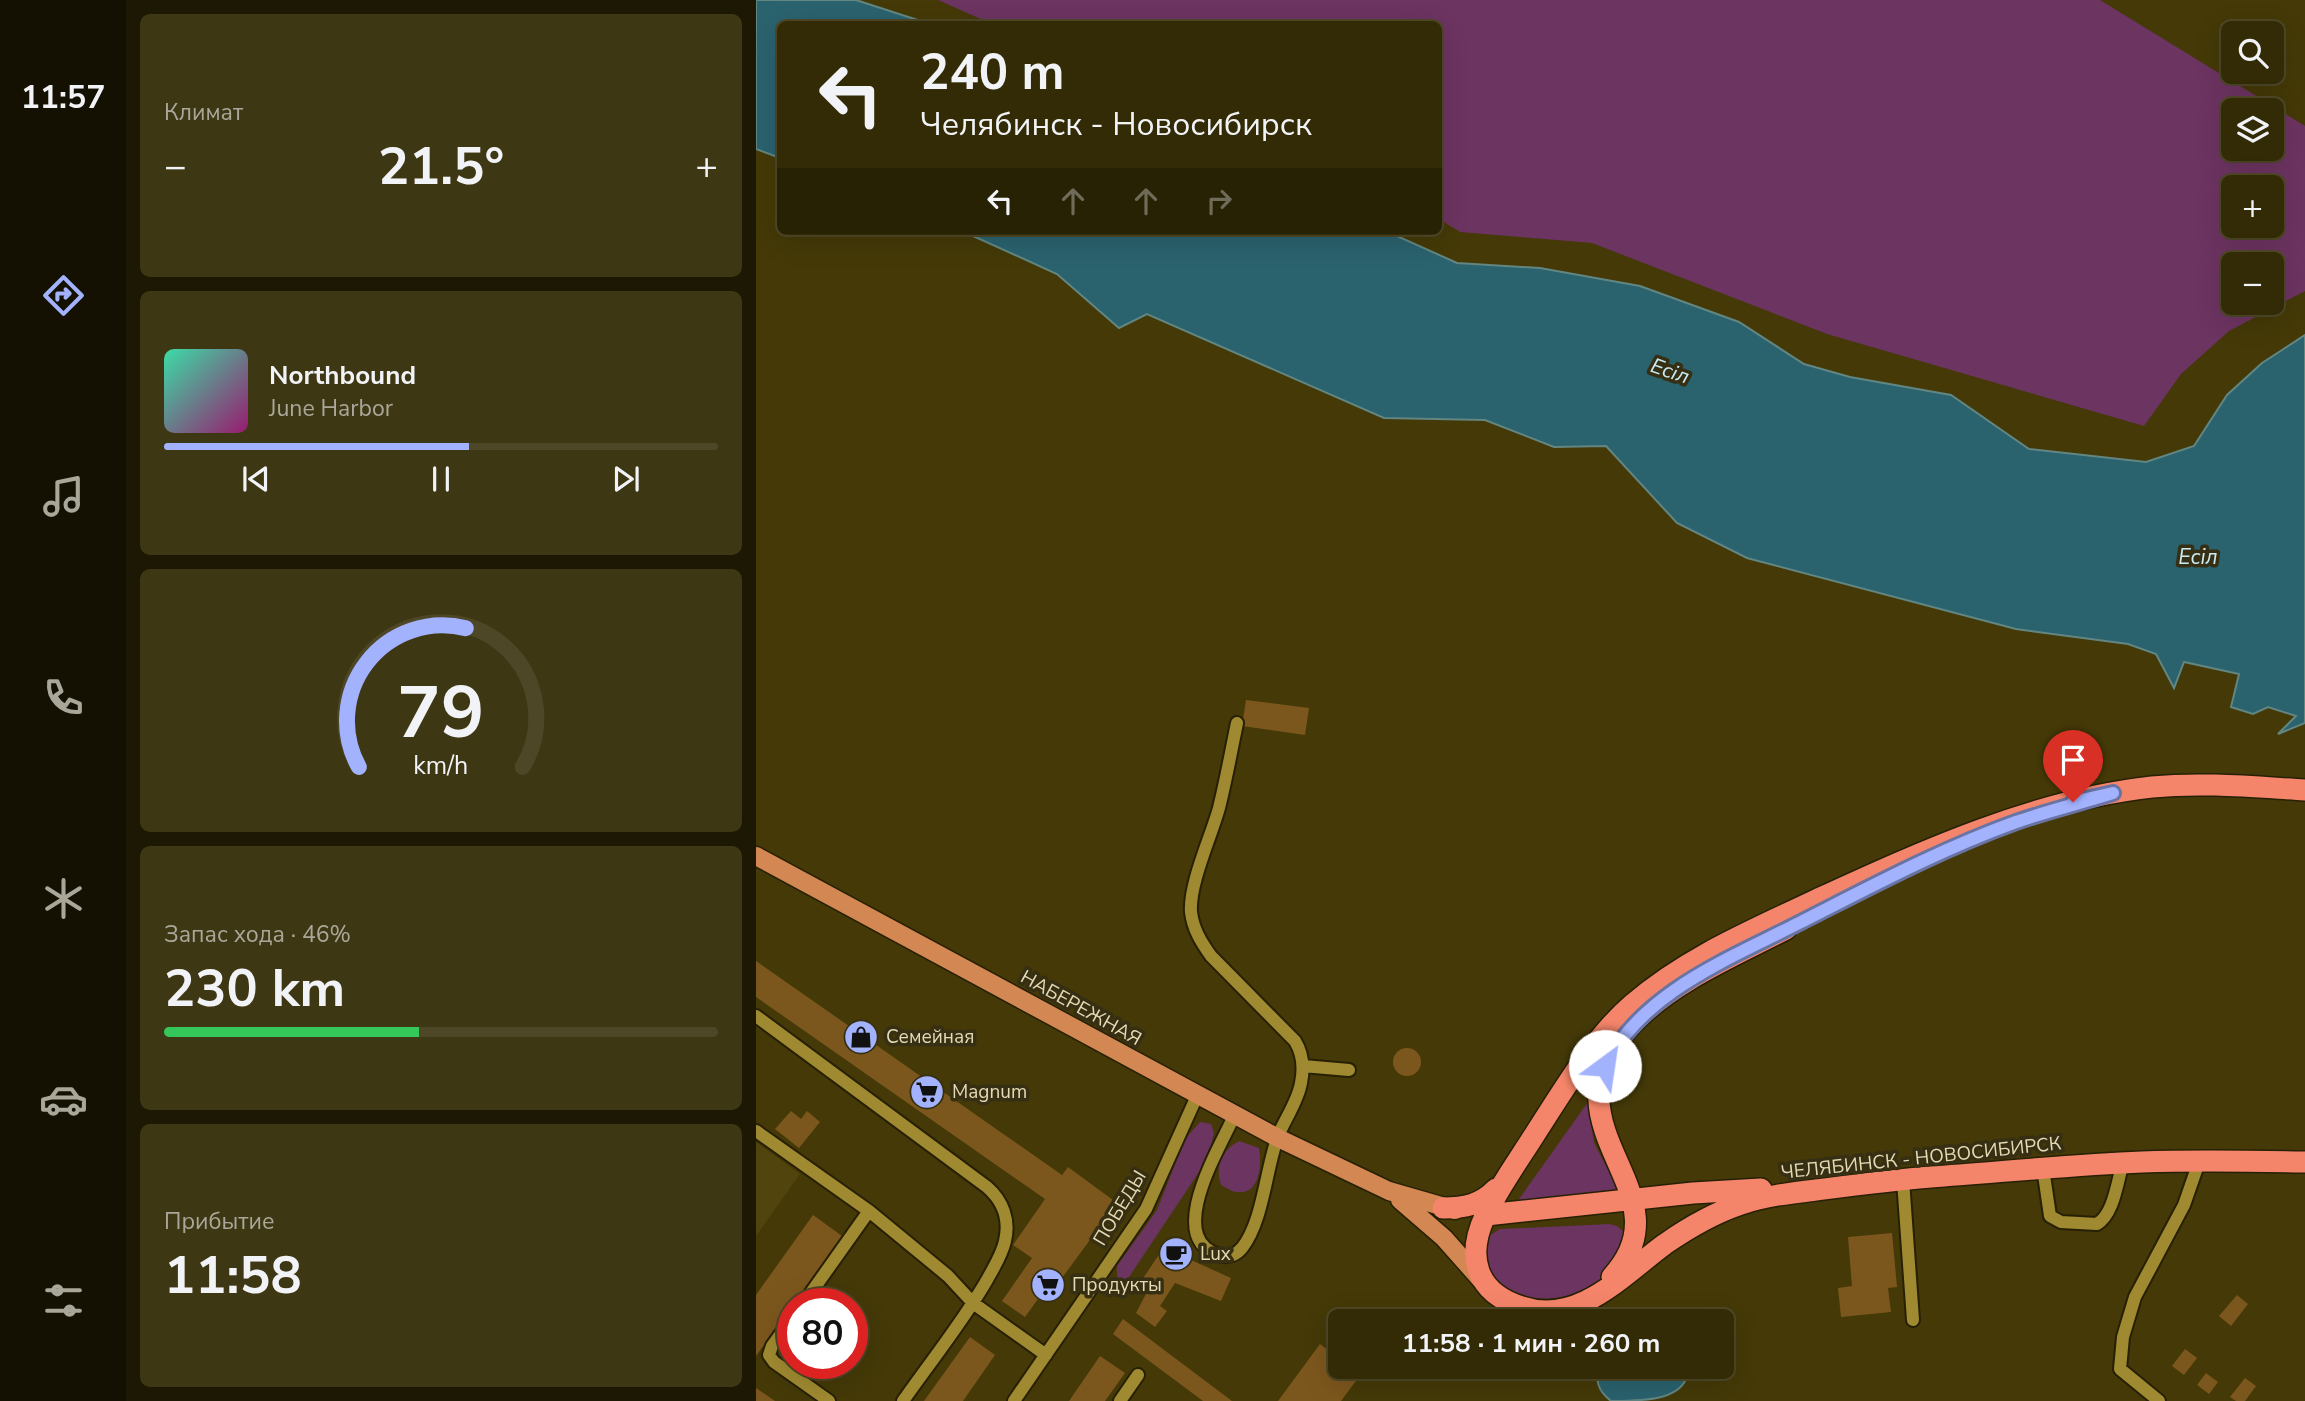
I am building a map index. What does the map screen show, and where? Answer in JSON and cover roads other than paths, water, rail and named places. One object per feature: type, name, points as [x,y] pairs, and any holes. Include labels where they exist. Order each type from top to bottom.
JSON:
[{"type":"highway","points":[[1485,1283],[1478,1271],[1475,1249],[1486,1215],[1513,1169],[1609,1029],[1634,1003],[1680,969],[1772,921],[1984,828],[2052,807],[2113,793],[2190,784],[2305,790]]},
{"type":"highway","points":[[1591,1298],[1619,1270],[1632,1248],[1637,1225],[1634,1200],[1602,1126],[1598,1093],[1609,1057],[1636,1020],[1674,991],[1710,970],[1925,861],[2018,821],[2113,793]]},
{"type":"highway","name":"ЧЕЛЯБИНСК - НОВОСИБИРСК","points":[[1485,1283],[1509,1302],[1524,1308],[1540,1311],[1564,1308],[1591,1298],[1681,1233],[1740,1204],[1772,1196],[1875,1182],[2043,1168],[2123,1163],[2305,1162]]},
{"type":"highway","points":[[1443,1208],[1461,1208],[1482,1201],[1513,1169]]},
{"type":"highway","points":[[1486,1215],[1693,1193],[1875,1182]]},
{"type":"highway","points":[[1582,1205],[1604,1208],[1619,1216],[1630,1230],[1632,1248]]},
{"type":"main road","name":"НАБЕРЕЖНАЯ","points":[[756,856],[1278,1138],[1390,1191],[1443,1208],[1486,1215]]},
{"type":"main road","name":"НАБЕРЕЖНАЯ","points":[[1390,1191],[1444,1238],[1485,1283]]},
{"type":"street","points":[[1235,1114],[1196,1204],[1195,1232],[1200,1242],[1214,1253],[1226,1257],[1233,1255],[1247,1240],[1252,1229],[1278,1138],[1300,1088],[1303,1066],[1295,1041],[1211,956],[1200,942],[1194,928],[1191,911],[1194,892],[1219,807],[1237,723]]},
{"type":"street","points":[[756,1016],[996,1195],[1005,1214],[1006,1239],[997,1262],[973,1304],[903,1401]]},
{"type":"street","points":[[1303,1066],[1349,1070]]},
{"type":"street","name":"ПОБЕДЫ","points":[[1014,1401],[1146,1209],[1197,1096]]},
{"type":"street","points":[[756,1131],[869,1211],[948,1276],[973,1304],[1046,1355]]},
{"type":"street","points":[[2159,1401],[2120,1369],[2123,1337],[2135,1297],[2184,1205],[2199,1162]]},
{"type":"street","points":[[2043,1168],[2050,1216],[2061,1222],[2097,1224],[2109,1211],[2123,1163]]},
{"type":"street","points":[[1903,1180],[1913,1320]]},
{"type":"street","points":[[814,1288],[869,1211]]},
{"type":"street","points":[[777,1339],[769,1355],[777,1364]]},
{"type":"street","points":[[1120,1401],[1138,1375]]},
{"type":"street","points":[[798,1379],[829,1401]]},
{"type":"water","points":[[756,0],[856,0],[921,21],[777,21],[777,157],[756,149]]},
{"type":"water","name":"Есіл","points":[[971,235],[1395,235],[1457,263],[1540,268],[1640,286],[1739,322],[1804,364],[1850,377],[1951,395],[2029,449],[2146,462],[2194,446],[2227,395],[2262,363],[2305,335],[2305,723],[2278,734],[2296,716],[2268,707],[2253,714],[2231,707],[2239,674],[2184,662],[2174,688],[2156,654],[2128,644],[2016,629],[1747,558],[1677,523],[1606,446],[1554,447],[1485,420],[1384,418],[1147,314],[1119,328],[1057,274]]},
{"type":"water","points":[[1598,1379],[1685,1379],[1673,1393],[1650,1399],[1611,1401],[1599,1386]]},
{"type":"place","name":"Семейная","points":[[861,1037]]},
{"type":"place","name":"Magnum","points":[[927,1092]]},
{"type":"place","name":"Lux","points":[[1176,1254]]},
{"type":"place","name":"Продукты","points":[[1048,1285]]}]
